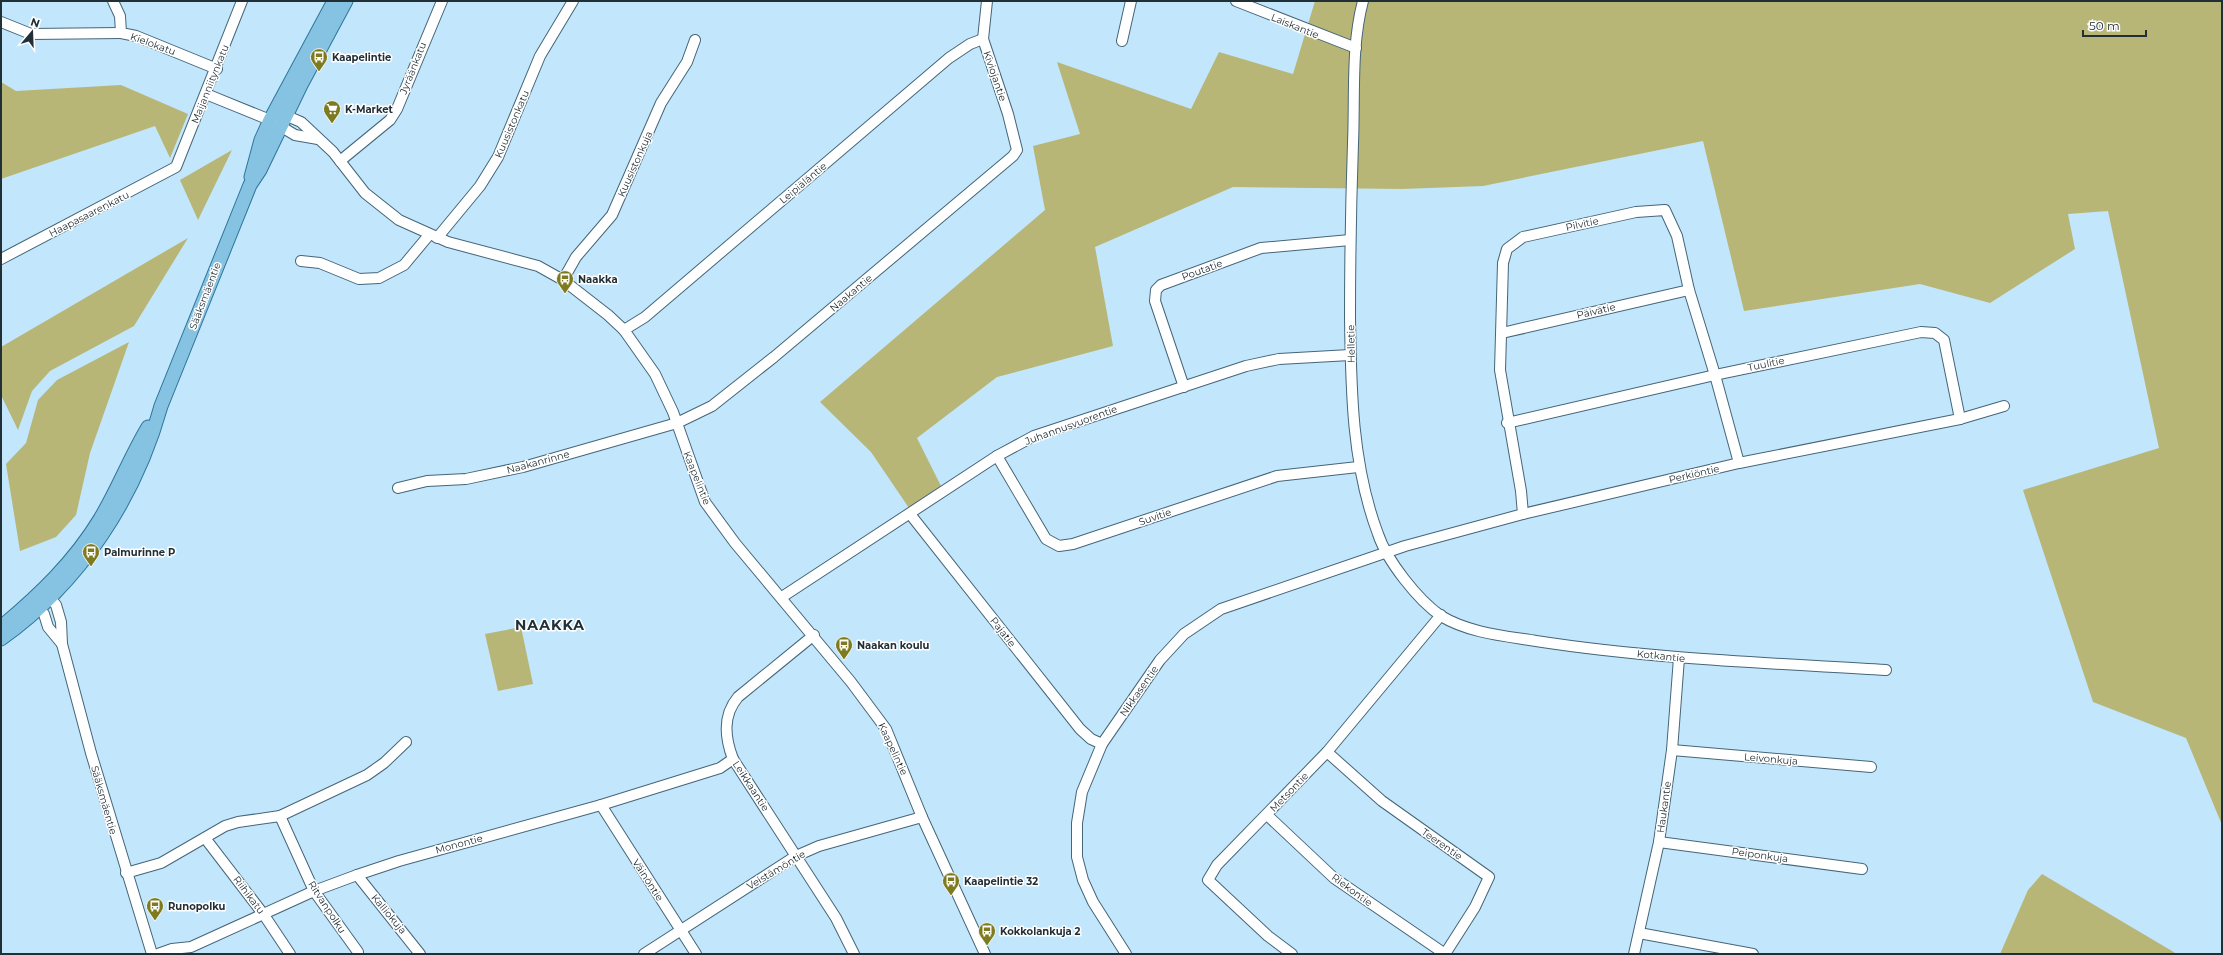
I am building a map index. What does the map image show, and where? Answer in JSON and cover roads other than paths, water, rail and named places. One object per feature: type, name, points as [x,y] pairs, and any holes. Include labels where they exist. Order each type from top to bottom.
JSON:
[{"type":"main road","name":"Sääksmäentie","points":[[37,604],[47,595],[100,519],[161,406],[250,185],[261,140],[270,120],[334,1]]},
{"type":"main road","name":"Sääksmäentie","points":[[250,185],[260,170],[282,129],[301,85],[346,1]]},
{"type":"main road","points":[[1,627],[37,604]]},
{"type":"main road","points":[[1,639],[37,604]]},
{"type":"street","name":"Kielokatu","points":[[113,1],[120,16],[121,33],[136,36],[217,69]]},
{"type":"street","name":"Maijanniitynkatu","points":[[176,167],[217,69],[242,1]]},
{"type":"street","name":"Jyräänkatu","points":[[340,161],[390,120],[397,108],[442,1]]},
{"type":"street","name":"Kuusistonkatu","points":[[300,261],[320,263],[359,279],[379,278],[404,265],[480,186],[498,157],[540,56],[573,1]]},
{"type":"street","name":"Kiviojantie","points":[[987,1],[984,39],[1008,114],[1017,150]]},
{"type":"street","points":[[1122,41],[1131,1]]},
{"type":"street","name":"Laiskantie","points":[[1236,1],[1254,5],[1356,48]]},
{"type":"street","name":"Helletie","points":[[1363,1],[1356,48],[1350,240],[1350,355],[1358,467],[1378,536],[1387,552],[1414,590],[1441,615]]},
{"type":"street","points":[[1,22],[31,34],[121,33]]},
{"type":"street","name":"Leipiäläntie","points":[[624,330],[645,317],[949,58],[970,44],[984,39]]},
{"type":"street","name":"Kuusistonkuja","points":[[563,280],[576,257],[612,215],[662,103],[687,62],[695,40]]},
{"type":"street","points":[[206,94],[270,120],[282,129],[295,135],[318,139]]},
{"type":"street","points":[[270,120],[279,116],[287,116]]},
{"type":"street","name":"Kaapelintie","points":[[287,116],[301,122],[340,161],[366,193],[381,207],[399,220],[433,236],[538,266],[563,280],[608,315],[624,330],[655,374],[677,423],[705,502],[735,543],[814,636],[880,720],[899,759],[922,817],[985,954]]},
{"type":"street","name":"Naakantie","points":[[677,423],[712,406],[768,362],[979,186],[1013,156],[1017,150]]},
{"type":"street","name":"Haapasaarenkatu","points":[[1,259],[176,167]]},
{"type":"street","name":"Pilvitie","points":[[1522,514],[1520,491],[1507,423],[1500,370],[1503,263],[1506,249],[1523,237],[1636,212],[1666,210],[1677,236],[1689,290],[1715,375],[1739,463]]},
{"type":"street","name":"Poutatie","points":[[1184,387],[1155,301],[1156,290],[1161,285],[1261,248],[1350,240]]},
{"type":"street","name":"Päivätie","points":[[1502,332],[1689,290]]},
{"type":"street","name":"Tuulitie","points":[[1507,423],[1715,375],[1921,332],[1935,333],[1944,340],[1960,419]]},
{"type":"street","name":"Juhannusvuorentie","points":[[782,597],[997,456],[1034,436],[1246,366],[1278,359],[1350,355]]},
{"type":"street","name":"Perkiöntie","points":[[1387,552],[1522,514],[1739,463],[1960,419],[2004,406]]},
{"type":"street","name":"Naakanrinne","points":[[398,488],[427,481],[466,479],[523,467],[677,423]]},
{"type":"street","name":"Suvitie","points":[[997,456],[1046,539],[1059,546],[1073,544],[1277,476],[1358,467]]},
{"type":"street","name":"Pajatie","points":[[910,514],[1080,729],[1091,738],[1102,744]]},
{"type":"street","name":"Nikkasentie","points":[[1126,954],[1093,902],[1083,880],[1077,856],[1077,823],[1082,792],[1102,744],[1160,660],[1184,634],[1221,609],[1387,552]]},
{"type":"street","name":"Sääksmäentie","points":[[47,595],[56,605],[61,622],[62,644],[126,873],[152,954]]},
{"type":"street","name":"Sääksmäentie","points":[[37,604],[48,626],[62,644]]},
{"type":"street","name":"Kotkantie","points":[[1441,615],[1460,625],[1496,634],[1566,646],[1679,658],[1886,670]]},
{"type":"street","name":"Metsontie","points":[[1292,954],[1268,936],[1208,880],[1217,865],[1327,752],[1441,615]]},
{"type":"street","name":"Leikkaantie","points":[[814,636],[738,697],[731,706],[726,723],[726,741],[733,760],[836,918],[854,954]]},
{"type":"street","name":"Haukantie","points":[[1634,954],[1659,842],[1672,750],[1679,658]]},
{"type":"street","points":[[126,873],[161,863],[225,826],[238,822],[280,816],[367,775],[384,763],[406,742]]},
{"type":"street","name":"Leivonkuja","points":[[1672,750],[1871,767]]},
{"type":"street","name":"Teerentie","points":[[1327,752],[1382,801],[1489,877],[1475,907],[1445,954]]},
{"type":"street","name":"Monontie","points":[[158,954],[172,949],[192,952],[314,891],[357,874],[398,861],[601,805],[720,768],[733,760]]},
{"type":"street","name":"Väinöntie","points":[[601,805],[696,954]]},
{"type":"street","name":"Riekontie","points":[[1267,815],[1334,878],[1445,954]]},
{"type":"street","name":"Ritvanpolku","points":[[280,816],[314,891],[358,952]]},
{"type":"street","name":"Veistämöntie","points":[[644,954],[796,856],[819,846],[922,817]]},
{"type":"street","name":"Riihikatu","points":[[205,838],[264,915],[290,954]]},
{"type":"street","name":"Peiponkuja","points":[[1659,842],[1862,869]]},
{"type":"street","name":"Kalliokuja","points":[[357,874],[420,954]]},
{"type":"street","points":[[1639,933],[1753,954]]},
{"type":"place","name":"Kaapelintie","points":[[319,72]]},
{"type":"place","name":"K-Market","points":[[332,124]]},
{"type":"place","name":"Naakka","points":[[565,294]]},
{"type":"place","name":"Palmurinne P","points":[[91,567]]},
{"type":"place","name":"Naakan koulu","points":[[844,660]]},
{"type":"place","name":"Kaapelintie 32","points":[[951,896]]},
{"type":"place","name":"Runopolku","points":[[155,921]]},
{"type":"place","name":"Kokkolankuja 2","points":[[987,946]]},
{"type":"district","name":"NAAKKA","points":[[550,625]]}]
